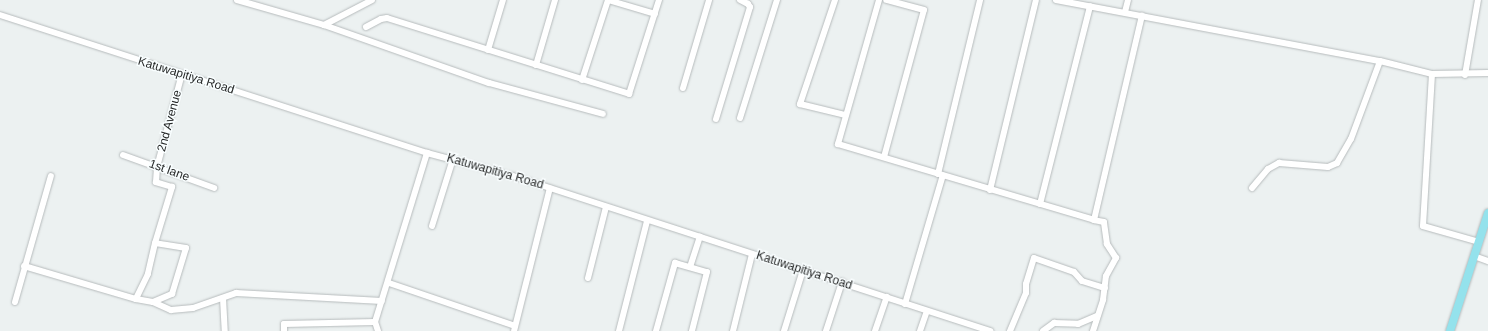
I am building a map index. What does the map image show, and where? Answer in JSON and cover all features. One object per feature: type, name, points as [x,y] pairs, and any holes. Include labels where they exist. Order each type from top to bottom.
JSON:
[{"type":"main road","points":[[1450,331],[1488,213]]},
{"type":"street","points":[[237,0],[256,3],[324,25],[489,82],[602,114]]},
{"type":"street","points":[[324,25],[372,0]]},
{"type":"street","points":[[488,50],[503,0]]},
{"type":"street","points":[[536,65],[555,0]]},
{"type":"street","points":[[582,80],[608,0],[655,14]]},
{"type":"street","points":[[366,27],[381,19],[388,18],[629,94],[659,0]]},
{"type":"street","points":[[683,88],[709,0]]},
{"type":"street","points":[[716,119],[750,8],[748,4],[740,0]]},
{"type":"street","points":[[740,118],[777,0]]},
{"type":"street","points":[[835,0],[800,104],[845,116]]},
{"type":"street","points":[[879,0],[838,144],[990,190],[1104,222],[1108,232],[1107,244],[1116,258],[1106,276],[1105,288],[1093,331]]},
{"type":"street","points":[[884,157],[924,10],[887,0]]},
{"type":"street","points":[[906,304],[941,174],[980,0]]},
{"type":"street","points":[[990,190],[1036,0]]},
{"type":"street","points":[[1060,0],[1380,61],[1432,74],[1465,75],[1488,73]]},
{"type":"street","points":[[1125,12],[1128,0]]},
{"type":"street","points":[[1465,75],[1478,0]]},
{"type":"street","points":[[1040,204],[1090,6]]},
{"type":"street","name":"Katuwapitiya Road","points":[[0,15],[427,153],[454,159],[550,188],[647,221],[842,282],[927,311],[969,328],[990,331]]},
{"type":"street","points":[[1094,220],[1142,16]]},
{"type":"street","points":[[1252,188],[1268,169],[1279,163],[1328,167],[1337,163],[1351,139],[1380,61]]},
{"type":"street","name":"2nd Avenue","points":[[157,167],[182,74]]},
{"type":"street","points":[[1432,74],[1422,226],[1478,242]]},
{"type":"street","points":[[378,331],[375,322],[427,153]]},
{"type":"street","name":"1st lane","points":[[123,155],[214,188]]},
{"type":"street","points":[[432,226],[454,159]]},
{"type":"street","points":[[136,299],[148,274],[155,242],[172,187],[156,182],[157,167]]},
{"type":"street","points":[[15,302],[50,176]]},
{"type":"street","points":[[388,283],[514,328],[550,188]]},
{"type":"street","points":[[588,278],[606,207]]},
{"type":"street","points":[[619,331],[647,221]]},
{"type":"street","points":[[690,267],[700,237]]},
{"type":"street","points":[[153,302],[172,294],[186,248],[155,242]]},
{"type":"street","points":[[733,331],[752,254]]},
{"type":"street","points":[[1474,256],[1488,261]]},
{"type":"street","points":[[1010,331],[1026,293],[1026,284],[1034,258],[1074,272],[1082,281],[1105,288]]},
{"type":"street","points":[[656,331],[675,263],[707,272],[692,331]]},
{"type":"street","points":[[24,266],[136,299],[153,302],[171,310],[193,308],[236,293],[382,301]]},
{"type":"street","points":[[784,331],[803,270]]},
{"type":"street","points":[[826,331],[842,282]]},
{"type":"street","points":[[876,331],[887,297]]},
{"type":"street","points":[[223,298],[225,331]]},
{"type":"street","points":[[920,331],[927,311]]},
{"type":"street","points":[[1043,331],[1054,323],[1078,324],[1097,316]]},
{"type":"street","points":[[284,331],[284,324],[375,322]]}]
